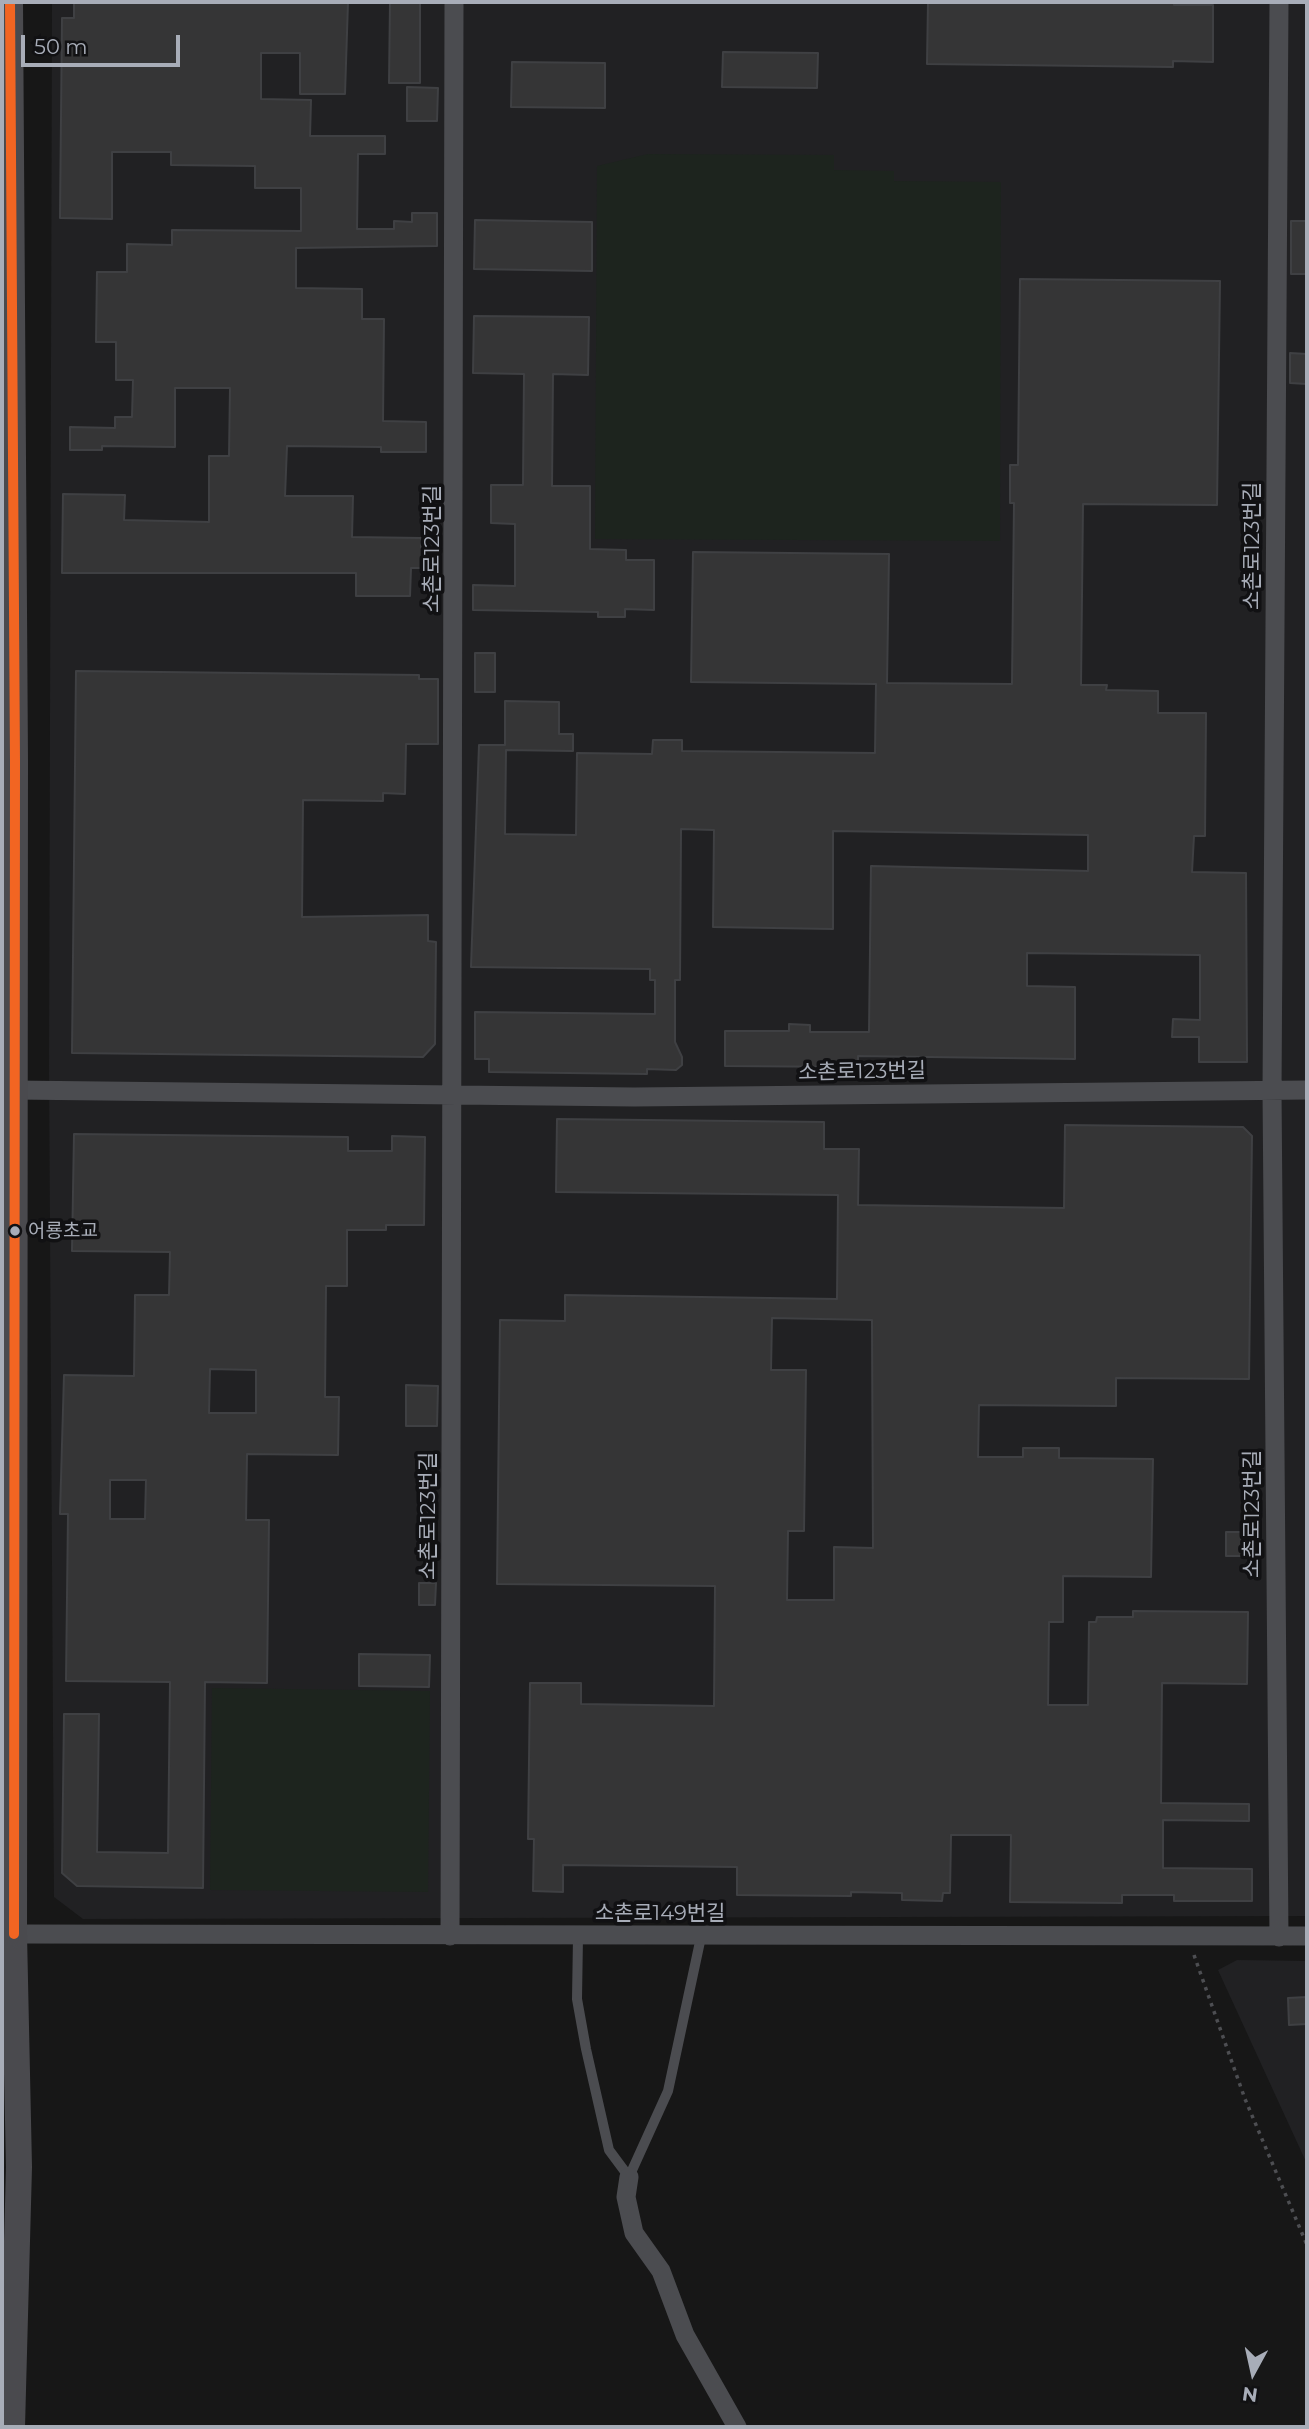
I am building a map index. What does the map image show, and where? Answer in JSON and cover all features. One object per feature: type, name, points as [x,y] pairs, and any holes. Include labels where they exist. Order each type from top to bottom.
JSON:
[{"type":"street","name":"소촌로123번길","points":[[450,1936],[454,2]]},
{"type":"street","name":"소촌로123번길","points":[[1279,2],[1272,1090],[1279,1937]]},
{"type":"street","points":[[7,9],[9,761],[14,1090],[8,1230],[8,1934],[15,2167],[12,2427]]},
{"type":"street","name":"소촌로123번길","points":[[14,1090],[453,1096],[1307,1090]]},
{"type":"street","name":"소촌로149번길","points":[[8,1934],[579,1937],[1307,1936]]},
{"type":"street","points":[[629,2177],[626,2197],[634,2233],[661,2271],[685,2335],[737,2427]]},
{"type":"lane","points":[[579,1937],[577,1999],[586,2049],[608,2150],[629,2177],[668,2091],[701,1937]]},
{"type":"path","points":[[1187,1937],[1245,2099],[1307,2245]]},
{"type":"shaded area","points":[[52,2],[1307,2],[1307,1916],[83,1919],[54,1897],[49,1065]]},
{"type":"shaded area","points":[[648,154],[834,155],[834,170],[894,171],[894,181],[1001,182],[1000,541],[595,539],[597,166]]},
{"type":"shaded area","points":[[212,1688],[430,1691],[428,1892],[210,1890]]},
{"type":"shaded area","points":[[1237,1960],[1307,1961],[1307,2164],[1218,1970]]},
{"type":"building","points":[[74,2],[348,2],[345,94],[300,94],[300,53],[261,53],[261,99],[311,100],[310,136],[385,136],[385,154],[358,154],[357,229],[394,229],[394,221],[412,222],[412,213],[437,213],[437,246],[296,248],[296,288],[362,289],[362,319],[384,319],[383,421],[426,422],[426,452],[381,452],[381,447],[287,446],[285,496],[353,496],[352,537],[421,538],[421,568],[411,568],[410,596],[356,596],[356,573],[62,573],[63,494],[125,495],[124,520],[209,522],[209,456],[229,456],[230,388],[175,388],[175,447],[102,446],[102,450],[70,450],[70,427],[115,428],[115,417],[132,417],[133,380],[116,380],[116,342],[96,342],[97,272],[127,272],[127,244],[172,245],[172,230],[301,231],[301,188],[255,188],[255,166],[171,165],[171,152],[112,152],[112,219],[60,218],[62,18],[74,18]]},
{"type":"building","points":[[390,2],[420,2],[420,83],[389,83]]},
{"type":"building","points":[[928,2],[1174,2],[1174,5],[1213,5],[1213,62],[1173,61],[1173,67],[927,64]]},
{"type":"building","points":[[723,52],[818,53],[817,88],[722,87]]},
{"type":"building","points":[[512,62],[605,63],[605,108],[511,107]]},
{"type":"building","points":[[407,87],[438,88],[437,121],[407,121]]},
{"type":"building","points":[[475,220],[592,222],[592,271],[474,269]]},
{"type":"building","points":[[1291,221],[1307,221],[1307,274],[1291,274]]},
{"type":"building","points":[[1020,279],[1220,281],[1217,505],[1083,504],[1081,685],[1107,685],[1106,690],[1158,691],[1158,713],[1206,713],[1205,836],[1194,836],[1192,872],[1246,873],[1247,1062],[1199,1062],[1199,1037],[1172,1037],[1173,1019],[1200,1020],[1200,955],[1027,953],[1027,986],[1075,987],[1075,1059],[858,1056],[858,1067],[725,1066],[725,1031],[789,1031],[789,1024],[810,1025],[810,1032],[869,1032],[871,866],[1088,871],[1088,835],[833,831],[833,929],[713,927],[714,830],[681,829],[680,980],[675,980],[675,1042],[682,1057],[682,1065],[676,1070],[647,1069],[647,1074],[489,1072],[489,1059],[475,1059],[475,1012],[655,1014],[655,980],[650,980],[650,969],[471,967],[479,745],[505,745],[505,701],[559,702],[559,734],[573,734],[573,751],[506,750],[505,834],[576,835],[577,753],[652,754],[653,740],[682,740],[682,751],[875,753],[876,684],[691,682],[693,552],[889,554],[887,683],[1012,684],[1014,503],[1010,503],[1010,465],[1018,465]]},
{"type":"building","points":[[474,316],[589,317],[588,375],[553,374],[552,486],[590,486],[590,549],[626,550],[626,560],[654,560],[654,610],[625,609],[625,617],[598,617],[598,612],[473,610],[473,585],[515,586],[515,524],[491,523],[491,485],[523,485],[524,374],[473,373]]},
{"type":"building","points":[[1290,353],[1307,354],[1307,384],[1290,383]]},
{"type":"building","points":[[475,653],[495,653],[495,692],[475,692]]},
{"type":"building","points":[[76,671],[419,675],[419,679],[438,679],[438,744],[406,744],[405,794],[383,793],[383,801],[303,800],[302,917],[428,915],[428,941],[436,942],[435,1044],[423,1057],[72,1053]]},
{"type":"building","points":[[557,1119],[824,1122],[824,1149],[859,1149],[858,1205],[1064,1208],[1065,1125],[1243,1127],[1252,1136],[1249,1379],[1116,1378],[1116,1406],[979,1405],[978,1457],[1023,1457],[1023,1448],[1059,1448],[1059,1458],[1153,1459],[1151,1577],[1063,1576],[1063,1622],[1049,1622],[1048,1705],[1088,1705],[1089,1622],[1096,1622],[1097,1617],[1133,1617],[1133,1611],[1248,1612],[1247,1684],[1162,1683],[1161,1803],[1249,1804],[1249,1821],[1163,1820],[1163,1868],[1252,1869],[1252,1901],[1174,1901],[1174,1895],[1122,1895],[1122,1903],[1010,1902],[1011,1835],[951,1835],[950,1893],[943,1893],[942,1901],[902,1900],[902,1893],[851,1892],[851,1896],[737,1895],[737,1867],[563,1865],[563,1892],[533,1891],[534,1839],[528,1839],[530,1683],[581,1683],[581,1704],[714,1706],[715,1586],[497,1584],[500,1320],[565,1321],[565,1295],[837,1299],[838,1195],[556,1192]],"holes":[[[772,1318],[872,1320],[873,1548],[834,1547],[834,1600],[787,1600],[788,1531],[804,1531],[806,1370],[771,1370]]]},
{"type":"building","points":[[74,1134],[348,1137],[348,1151],[392,1151],[392,1136],[425,1137],[424,1225],[386,1225],[386,1230],[347,1230],[347,1286],[326,1286],[325,1397],[339,1397],[338,1455],[247,1454],[246,1520],[269,1520],[267,1683],[205,1682],[203,1888],[77,1886],[62,1873],[64,1714],[99,1714],[97,1852],[168,1853],[170,1682],[66,1681],[68,1514],[60,1514],[64,1375],[134,1376],[135,1295],[169,1295],[170,1252],[72,1251]],"holes":[[[210,1369],[256,1370],[256,1413],[209,1413]],[[110,1480],[146,1480],[145,1519],[110,1519]]]},
{"type":"building","points":[[406,1385],[438,1386],[437,1426],[406,1426]]},
{"type":"building","points":[[1226,1532],[1246,1532],[1246,1556],[1226,1556]]},
{"type":"building","points":[[419,1583],[436,1583],[435,1605],[419,1605]]},
{"type":"building","points":[[359,1654],[430,1655],[429,1687],[359,1686]]},
{"type":"building","points":[[1307,1997],[1307,2024],[1289,2025],[1288,1998]]},
{"type":"transit line","points":[[10,2],[15,761],[14,1934]]},
{"type":"place","name":"어룡초교","points":[[15,1231]]}]
